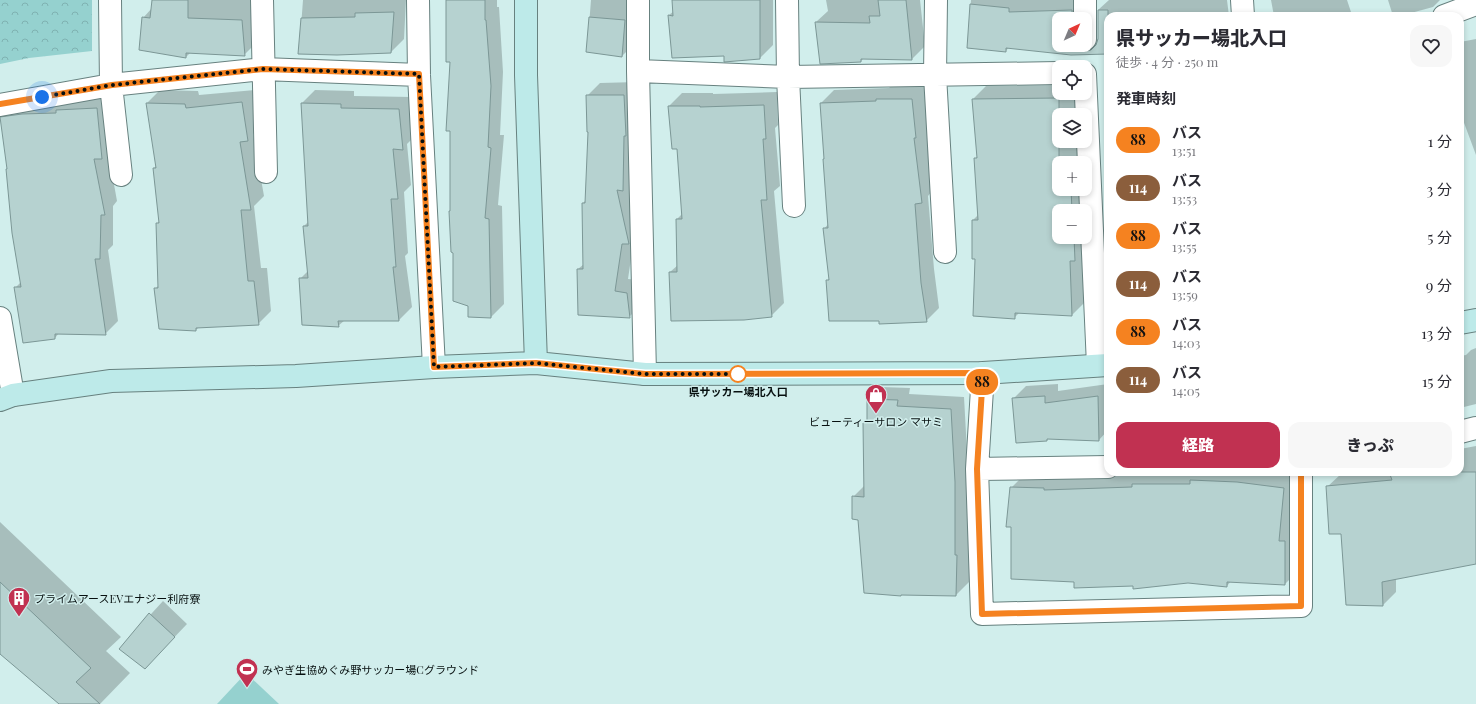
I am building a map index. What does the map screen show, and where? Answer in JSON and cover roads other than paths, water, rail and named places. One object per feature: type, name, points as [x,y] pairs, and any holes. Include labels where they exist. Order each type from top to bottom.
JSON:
[{"type":"street","points":[[110,0],[112,85],[121,175]]},
{"type":"street","points":[[262,0],[266,172]]},
{"type":"street","points":[[418,0],[419,74],[434,367]]},
{"type":"street","points":[[526,0],[526,75],[536,363]]},
{"type":"street","points":[[638,0],[638,70],[645,374]]},
{"type":"street","points":[[788,0],[788,77],[794,206]]},
{"type":"street","points":[[936,0],[935,75],[946,252]]},
{"type":"street","points":[[1085,0],[1085,12]]},
{"type":"street","points":[[1242,0],[1243,12]]},
{"type":"street","points":[[1450,9],[1476,4]]},
{"type":"street","points":[[0,104],[112,85],[263,69],[419,74]]},
{"type":"street","points":[[638,70],[788,77],[1052,72]]},
{"type":"street","points":[[0,318],[7,398],[111,381],[296,376],[434,367],[536,363],[645,374],[983,373],[1103,365],[1087,100]]},
{"type":"street","points":[[1464,322],[1476,320]]},
{"type":"street","points":[[983,373],[977,469],[982,614],[1301,606],[1301,476]]},
{"type":"street","points":[[1464,431],[1476,428]]},
{"type":"street","points":[[977,469],[1104,467]]},
{"type":"place","name":"県サッカー場北入口","points":[[738,374]]},
{"type":"place","name":"ビューティーサロン マサミ","points":[[876,414]]},
{"type":"place","name":"プライムアースEVエナジー利府寮","points":[[19,618]]},
{"type":"place","name":"みやぎ生協めぐみ野サッカー場Cグラウンド","points":[[247,688]]}]
